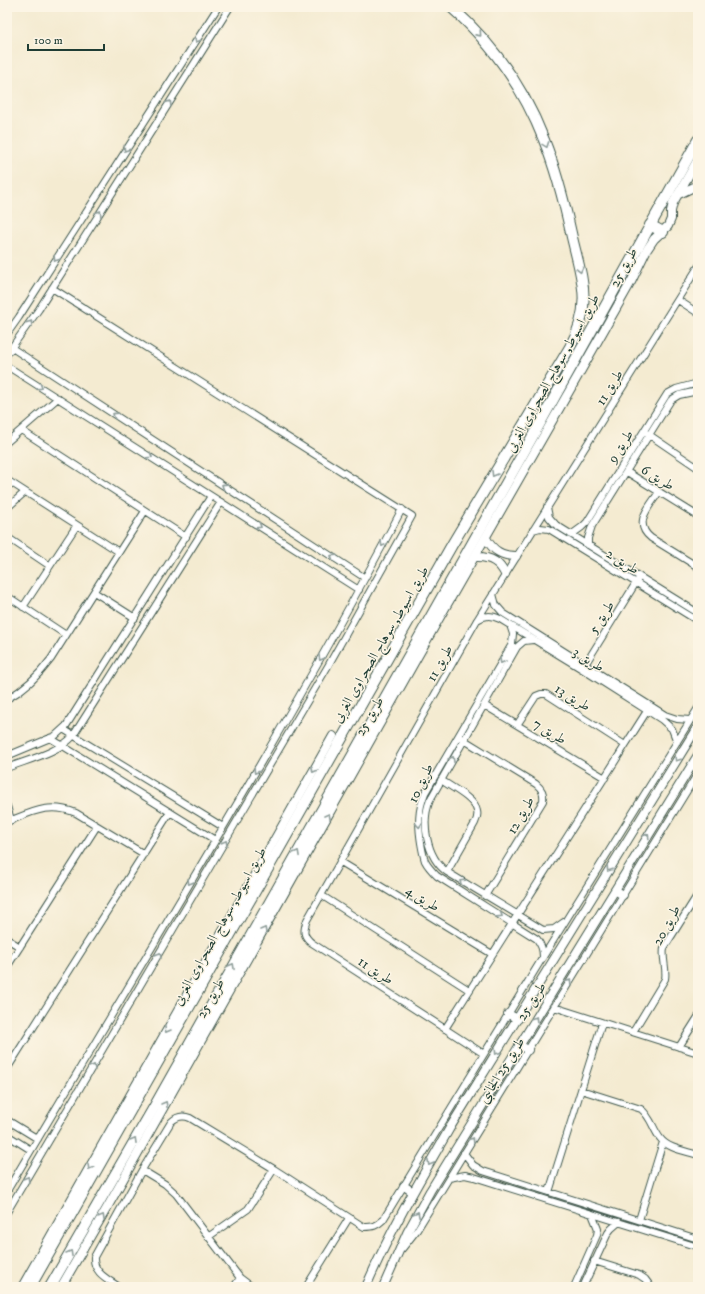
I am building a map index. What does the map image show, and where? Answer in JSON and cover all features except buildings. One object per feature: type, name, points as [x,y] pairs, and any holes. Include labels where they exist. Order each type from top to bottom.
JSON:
[{"type":"main road","name":"طريق اسيوط, سوهاج الصحراوى الغربى","points":[[30,1287],[337,738],[570,347],[582,320],[584,305],[582,283],[562,193],[544,140],[518,87],[496,54],[471,26],[451,7]]},
{"type":"main road","name":"طريق اسيوط, سوهاج الصحراوى الغربى","points":[[50,1287],[153,1109],[543,419],[642,249],[650,225],[698,140]]},
{"type":"main road","points":[[650,225],[663,232]]},
{"type":"street","points":[[7,334],[218,7]]},
{"type":"street","points":[[7,354],[26,329],[230,7]]},
{"type":"street","name":"طريق 25","points":[[61,1287],[631,282],[642,249],[668,226],[671,219],[671,211],[677,196],[698,159]]},
{"type":"street","points":[[677,196],[698,185]]},
{"type":"street","name":"طريق 11","points":[[484,1054],[307,939],[304,933],[304,927],[477,620],[698,267]]},
{"type":"street","points":[[7,1212],[328,666],[412,516],[52,288]]},
{"type":"street","points":[[678,300],[698,313]]},
{"type":"street","points":[[12,348],[365,578]]},
{"type":"street","points":[[7,366],[359,590]]},
{"type":"street","name":"طريق 9","points":[[571,535],[586,522],[667,394],[696,382]]},
{"type":"street","name":"طريق 9","points":[[588,545],[588,538],[592,526],[671,400],[679,395],[698,391]]},
{"type":"street","points":[[7,442],[58,398]]},
{"type":"street","points":[[21,430],[186,537]]},
{"type":"street","points":[[644,431],[698,468]]},
{"type":"street","name":"طريق 6","points":[[627,472],[698,516]]},
{"type":"street","points":[[7,480],[119,552]]},
{"type":"street","points":[[7,508],[25,492]]},
{"type":"street","points":[[659,492],[645,514],[642,524],[644,530],[651,538],[698,567]]},
{"type":"street","points":[[7,756],[50,738],[63,729],[135,618],[211,496]]},
{"type":"street","points":[[7,768],[62,746],[73,736],[222,502]]},
{"type":"street","name":"طريق 2","points":[[547,507],[547,512],[552,522],[698,621]]},
{"type":"street","points":[[7,1191],[284,724],[402,510]]},
{"type":"street","points":[[7,699],[22,689],[51,659],[145,511]]},
{"type":"street","points":[[23,607],[77,525]]},
{"type":"street","name":"طريق 2","points":[[533,530],[540,528],[549,529],[698,613]]},
{"type":"street","points":[[7,537],[50,566]]},
{"type":"street","points":[[486,538],[495,550],[501,554],[516,556]]},
{"type":"street","points":[[475,557],[483,556],[490,558],[502,567],[505,574]]},
{"type":"street","name":"طريق 5","points":[[584,667],[638,580]]},
{"type":"street","points":[[94,592],[135,618]]},
{"type":"street","name":"طريق 3","points":[[493,594],[496,605],[503,613],[668,724],[675,735],[677,742]]},
{"type":"street","points":[[7,596],[66,635]]},
{"type":"street","name":"طريق 3","points":[[477,620],[489,615],[494,616],[533,640],[584,667],[666,715],[677,719],[690,720]]},
{"type":"street","name":"طريق 10","points":[[510,625],[513,634],[512,644],[461,738],[441,780],[424,805],[418,821],[422,851],[425,861],[430,869],[437,876],[537,939],[541,944],[543,957]]},
{"type":"street","name":"طريق 10","points":[[533,640],[524,641],[517,647],[484,705],[425,794],[424,805],[426,830],[433,857],[444,870],[485,896],[538,928],[548,930],[554,929],[568,918]]},
{"type":"street","name":"طريق 13","points":[[517,725],[536,696],[546,694],[625,745]]},
{"type":"street","name":"طريق 7","points":[[484,705],[604,778]]},
{"type":"street","points":[[115,1286],[95,1268],[93,1263],[94,1257],[142,1170],[171,1122],[180,1116],[190,1118],[274,1169],[364,1227],[378,1225],[383,1220],[543,957],[698,708]]},
{"type":"street","points":[[445,1029],[647,711]]},
{"type":"street","name":"طريق 25","points":[[366,1287],[413,1192],[451,1126],[698,726]]},
{"type":"street","points":[[63,729],[223,827]]},
{"type":"street","points":[[50,738],[215,840]]},
{"type":"street","points":[[22,1287],[337,738]]},
{"type":"street","name":"طريق 12","points":[[461,738],[536,784],[541,788],[544,794],[543,801],[485,896]]},
{"type":"street","name":"طريق 25","points":[[383,1287],[397,1255],[430,1191],[698,755]]},
{"type":"street","name":"طريق 25 الجانبى","points":[[397,1255],[414,1234],[449,1178],[698,773]]},
{"type":"street","points":[[437,876],[444,870],[478,817],[474,804],[469,799],[441,780]]},
{"type":"street","points":[[7,806],[9,821],[36,810],[53,807],[72,811],[144,854]]},
{"type":"street","points":[[646,810],[659,818]]},
{"type":"street","points":[[8,1065],[170,812]]},
{"type":"street","points":[[7,967],[97,826]]},
{"type":"street","name":"طريق 4","points":[[341,862],[492,954]]},
{"type":"street","points":[[614,890],[623,895]]},
{"type":"street","name":"طريق 20","points":[[633,1032],[665,979],[664,948],[698,894]]},
{"type":"street","points":[[321,895],[469,990]]},
{"type":"street","points":[[7,939],[20,947]]},
{"type":"street","points":[[554,1008],[698,1053]]},
{"type":"street","points":[[508,1014],[518,1019]]},
{"type":"street","points":[[679,1047],[698,1017]]},
{"type":"street","points":[[549,1192],[602,1023]]},
{"type":"street","points":[[519,1045],[528,1050]]},
{"type":"street","points":[[581,1090],[641,1109],[648,1116],[663,1142],[672,1147],[698,1155]]},
{"type":"street","points":[[7,1120],[38,1139]]},
{"type":"street","points":[[7,1135],[31,1150]]},
{"type":"street","points":[[639,1220],[663,1142]]},
{"type":"street","points":[[464,1153],[473,1165],[483,1171],[698,1238]]},
{"type":"street","points":[[208,1237],[248,1209],[274,1169]]},
{"type":"street","points":[[142,1170],[165,1184],[176,1194],[240,1278],[252,1287]]},
{"type":"street","points":[[449,1178],[464,1175],[474,1177],[698,1247]]},
{"type":"street","points":[[418,1184],[430,1191]]},
{"type":"street","points":[[404,1186],[413,1192]]},
{"type":"street","points":[[574,1287],[597,1235],[598,1229],[592,1214]]},
{"type":"street","points":[[306,1287],[349,1218]]},
{"type":"street","points":[[583,1287],[608,1233],[611,1228],[619,1222]]},
{"type":"street","points":[[594,1261],[638,1275],[645,1279],[651,1287]]},
{"type":"street","points":[[387,1277],[389,1287]]},
{"type":"street","points":[[234,1287],[240,1278]]}]
